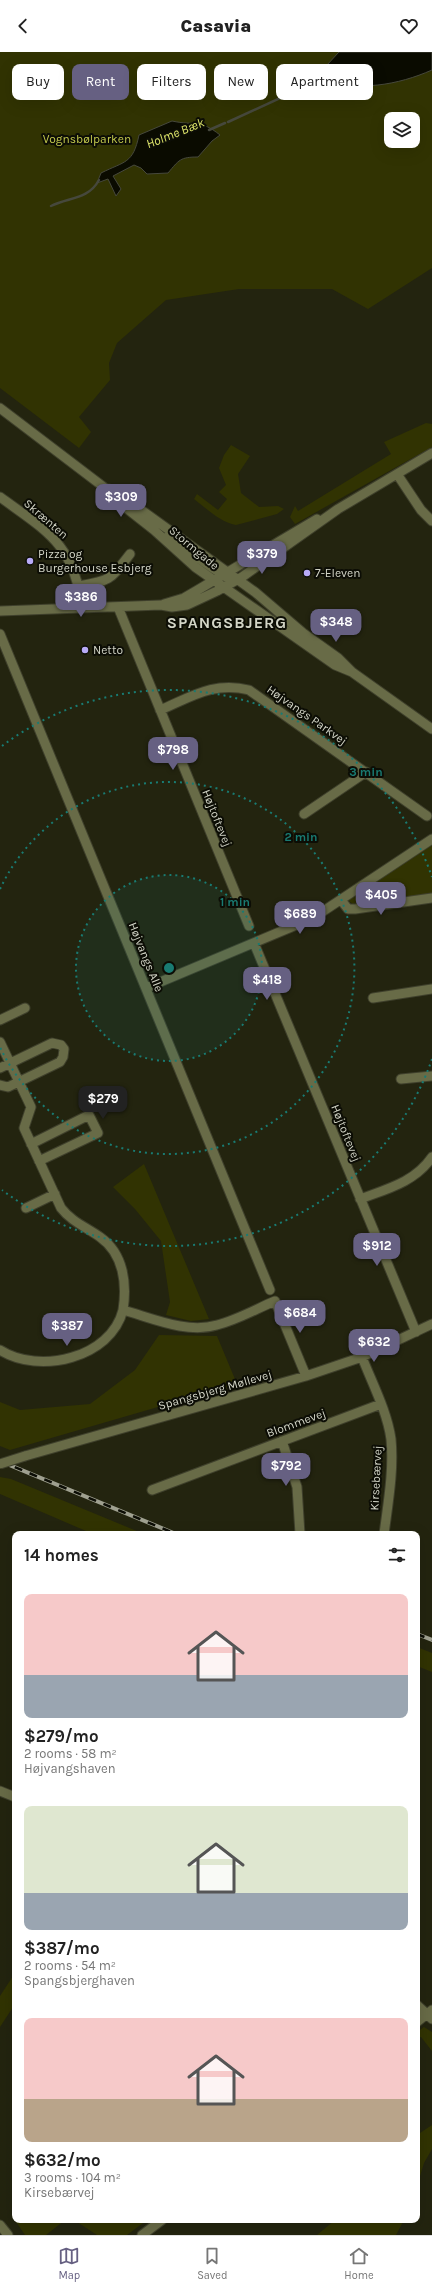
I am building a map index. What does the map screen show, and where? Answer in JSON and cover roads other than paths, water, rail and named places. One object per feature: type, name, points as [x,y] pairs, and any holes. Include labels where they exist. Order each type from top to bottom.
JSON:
[{"type":"street","name":"Stormgade","points":[[0,408],[105,488],[116,500],[154,530],[177,554],[213,580],[226,586],[335,665],[352,672]]},
{"type":"street","points":[[0,611],[161,605],[172,607],[187,605],[237,580],[338,509],[432,453]]},
{"type":"street","points":[[397,474],[421,510],[432,521]]},
{"type":"street","name":"Stormgade","points":[[105,488],[119,494],[224,574],[237,580],[277,609],[303,633],[338,658],[352,672],[432,729]]},
{"type":"street","name":"Skrænten","points":[[0,497],[39,526],[59,544],[75,572],[79,586],[82,608]]},
{"type":"street","points":[[161,605],[184,598],[318,518],[338,509]]},
{"type":"street","points":[[154,530],[224,574]]},
{"type":"street","points":[[79,586],[103,582],[113,576],[130,554]]},
{"type":"street","points":[[226,586],[294,630],[303,633]]},
{"type":"street","name":"Højtoftevej","points":[[118,607],[249,926]]},
{"type":"street","name":"Højvangs Alle","points":[[0,634],[270,1290]]},
{"type":"street","name":"Højvangs Parkvej","points":[[160,710],[207,690],[221,686],[249,690],[427,816]]},
{"type":"street","points":[[304,814],[366,772]]},
{"type":"street","points":[[146,988],[313,918],[432,839]]},
{"type":"street","points":[[341,900],[348,909],[355,909],[432,898]]},
{"type":"street","name":"Højtoftevej","points":[[254,943],[416,1332]]},
{"type":"street","points":[[373,998],[432,989]]},
{"type":"street","points":[[0,1020],[25,1008]]},
{"type":"street","points":[[0,1042],[31,1107],[24,1128],[55,1194],[69,1218],[101,1238],[115,1252],[122,1270],[126,1290],[121,1318],[111,1334],[98,1346],[81,1355],[54,1360],[27,1360],[0,1350]]},
{"type":"street","points":[[0,1068],[52,1043],[60,1045],[64,1049],[63,1057],[60,1062],[8,1087],[0,1085]]},
{"type":"street","points":[[401,1079],[432,1076]]},
{"type":"street","points":[[31,1144],[89,1115],[98,1133],[39,1161]]},
{"type":"street","points":[[360,1199],[410,1180],[432,1157]]},
{"type":"street","points":[[26,1208],[55,1194]]},
{"type":"street","points":[[123,1310],[179,1325],[197,1327],[217,1325],[274,1301],[306,1376]]},
{"type":"street","name":"Spangsbjerg Møllevej","points":[[0,1464],[306,1376],[362,1357],[432,1324]]},
{"type":"street","name":"Kirsebærvej","points":[[362,1357],[381,1404],[391,1438],[391,1476],[384,1531]]},
{"type":"street","name":"Blommevej","points":[[152,1490],[381,1404]]},
{"type":"street","points":[[282,1441],[297,1487],[300,1531]]},
{"type":"street","points":[[0,1791],[12,1796]]},
{"type":"street","points":[[420,2006],[430,2014],[420,2020]]},
{"type":"street","points":[[142,2235],[158,2223]]},
{"type":"street","points":[[0,2225],[8,2235]]},
{"type":"water","points":[[339,52],[432,52],[432,70],[406,80],[378,85],[373,85],[373,64],[328,64]]},
{"type":"water","points":[[172,121],[202,125],[220,135],[212,141],[198,157],[180,160],[168,173],[147,174],[141,168],[134,165],[113,176],[121,189],[116,196],[108,179],[97,183],[101,173],[131,157],[139,135]]},
{"type":"waterway","name":"Holme Bæk","points":[[228,122],[276,100]]},
{"type":"waterway","name":"Holme Bæk","points":[[209,130],[225,123]]},
{"type":"waterway","name":"Holme Bæk","points":[[51,206],[84,195],[95,186],[99,180]]},
{"type":"railway","points":[[0,1461],[169,1531]]},
{"type":"railway","points":[[420,1635],[432,1640]]},
{"type":"place","name":"Pizza og Burgerhouse Esbjerg","points":[[30,561]]},
{"type":"place","name":"7-Eleven","points":[[307,573]]},
{"type":"place","name":"Netto","points":[[85,650]]},
{"type":"district","name":"SPANGSBJERG","points":[[227,622]]},
{"type":"park label","name":"Vognsbølparken","points":[[87,139]]}]
